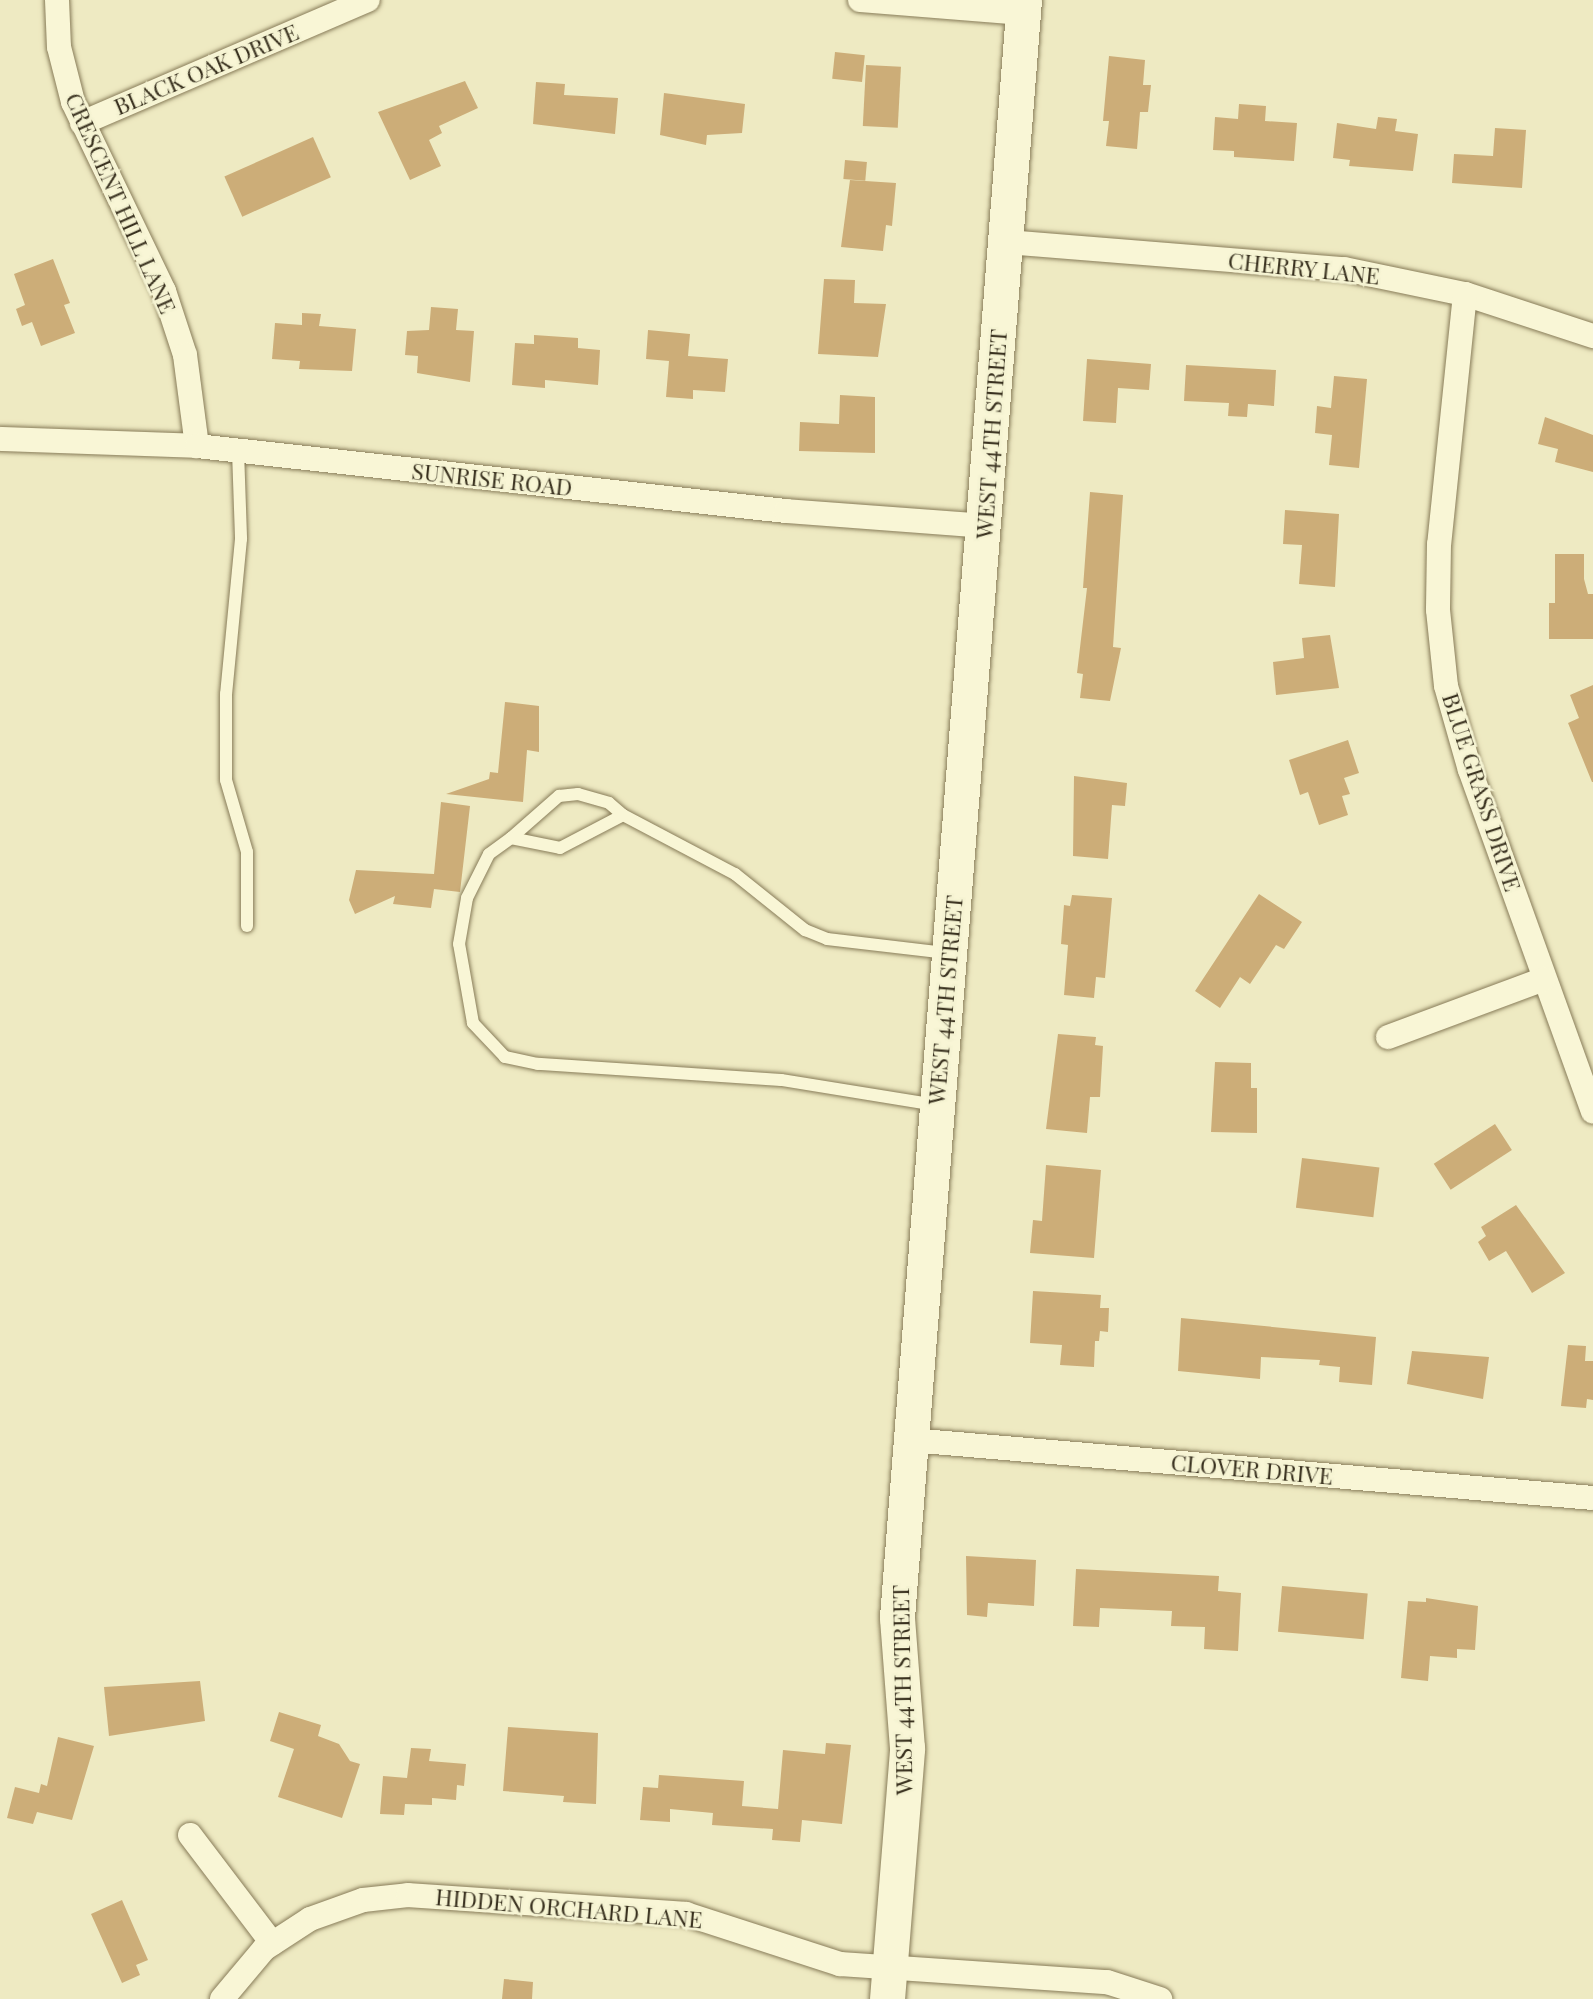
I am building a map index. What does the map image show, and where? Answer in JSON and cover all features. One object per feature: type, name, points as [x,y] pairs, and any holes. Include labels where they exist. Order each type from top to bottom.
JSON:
[{"type":"street","name":"CRESCENT HILL LANE","points":[[57,0],[61,58],[82,123],[164,291],[184,355],[197,446]]},
{"type":"street","name":"BLACK OAK DRIVE","points":[[82,123],[368,0]]},
{"type":"street","points":[[860,0],[1024,6]]},
{"type":"street","name":"WEST 44TH STREET","points":[[889,1983],[907,1748],[897,1625],[1024,6]]},
{"type":"street","name":"CHERRY LANE","points":[[1006,242],[1312,265],[1465,293],[1593,336]]},
{"type":"street","name":"BLUE GRASS DRIVE","points":[[1465,293],[1439,544],[1440,642],[1457,728],[1593,1112]]},
{"type":"street","name":"SUNRISE ROAD","points":[[0,439],[197,446],[786,511],[984,526]]},
{"type":"street","points":[[1388,1037],[1545,979]]},
{"type":"street","name":"CLOVER DRIVE","points":[[910,1440],[1593,1498]]},
{"type":"street","points":[[190,1835],[272,1943]]},
{"type":"street","name":"HIDDEN ORCHARD LANE","points":[[222,1999],[246,1966],[272,1943],[341,1906],[419,1895],[686,1914],[889,1983],[1118,1984],[1160,1999]]},
{"type":"lane","points":[[238,451],[241,539],[226,694],[226,780],[247,852],[247,926]]},
{"type":"lane","points":[[937,1105],[781,1080],[538,1064],[505,1057],[473,1023],[459,944],[467,898],[489,855],[559,796],[579,794],[608,803],[623,815],[735,874],[816,934],[949,954]]},
{"type":"lane","points":[[512,838],[560,848],[623,815]]},
{"type":"building","points":[[835,52],[865,55],[862,82],[832,79]]},
{"type":"building","points":[[1109,56],[1145,60],[1143,85],[1151,85],[1148,112],[1140,112],[1137,149],[1106,146],[1109,121],[1103,121]]},
{"type":"building","points":[[866,65],[901,67],[898,128],[863,126]]},
{"type":"building","points":[[465,81],[478,108],[439,126],[442,133],[429,140],[441,166],[410,180],[378,112]]},
{"type":"building","points":[[536,82],[565,84],[564,95],[618,98],[615,134],[533,124]]},
{"type":"building","points":[[664,93],[745,104],[742,133],[707,135],[706,145],[660,135]]},
{"type":"building","points":[[1239,104],[1266,106],[1265,121],[1297,123],[1294,161],[1234,157],[1234,151],[1213,150],[1215,117],[1238,119]]},
{"type":"building","points":[[1378,117],[1397,119],[1395,131],[1418,134],[1413,171],[1349,166],[1350,160],[1333,158],[1337,123],[1376,129]]},
{"type":"building","points":[[1495,128],[1526,130],[1522,188],[1452,183],[1454,154],[1493,156]]},
{"type":"building","points":[[313,137],[331,177],[242,217],[224,176]]},
{"type":"building","points":[[845,160],[867,162],[865,181],[843,179]]},
{"type":"building","points":[[850,180],[896,183],[892,226],[886,225],[883,251],[841,247]]},
{"type":"building","points":[[53,259],[70,303],[64,305],[75,333],[41,346],[32,322],[22,326],[16,309],[25,305],[14,274]]},
{"type":"building","points":[[824,279],[855,280],[854,303],[886,304],[878,357],[818,354]]},
{"type":"building","points":[[431,307],[458,309],[456,330],[474,331],[470,382],[417,373],[418,356],[405,355],[407,331],[429,330]]},
{"type":"building","points":[[302,313],[321,314],[319,326],[356,329],[352,371],[299,369],[300,361],[272,359],[275,323],[302,325]]},
{"type":"building","points":[[648,330],[690,334],[688,356],[728,359],[725,392],[693,390],[693,399],[666,397],[669,361],[646,359]]},
{"type":"building","points":[[534,335],[578,338],[578,348],[600,350],[598,385],[545,380],[545,388],[512,385],[515,343],[534,344]]},
{"type":"building","points":[[1087,359],[1151,364],[1149,390],[1118,388],[1116,423],[1083,421]]},
{"type":"building","points":[[1186,365],[1276,370],[1274,406],[1248,404],[1247,417],[1228,416],[1229,403],[1184,401]]},
{"type":"building","points":[[1334,376],[1367,379],[1359,468],[1329,465],[1332,435],[1315,433],[1317,406],[1331,408]]},
{"type":"building","points":[[840,395],[875,397],[875,453],[799,451],[800,422],[839,424]]},
{"type":"building","points":[[1545,417],[1593,435],[1593,472],[1555,462],[1558,449],[1538,444]]},
{"type":"building","points":[[1090,492],[1123,495],[1113,647],[1121,648],[1110,701],[1080,698],[1083,674],[1077,673],[1087,588],[1083,588]]},
{"type":"building","points":[[1285,510],[1339,514],[1335,587],[1299,584],[1302,545],[1283,544]]},
{"type":"building","points":[[1555,554],[1584,554],[1584,579],[1588,594],[1593,594],[1593,639],[1549,639],[1549,603],[1555,603]]},
{"type":"building","points":[[1330,635],[1339,688],[1276,695],[1273,662],[1304,658],[1302,638]]},
{"type":"building","points":[[1593,685],[1592,782],[1568,723],[1579,718],[1570,695]]},
{"type":"building","points":[[505,702],[539,706],[539,752],[527,750],[523,802],[446,794],[489,779],[490,772],[498,773]]},
{"type":"building","points":[[1348,740],[1359,773],[1344,778],[1350,794],[1342,796],[1348,815],[1319,825],[1308,792],[1300,795],[1289,760]]},
{"type":"building","points":[[1074,776],[1127,783],[1125,806],[1112,805],[1108,859],[1073,856]]},
{"type":"building","points":[[441,802],[470,806],[460,892],[434,889],[431,908],[393,904],[395,896],[355,914],[349,900],[356,870],[434,874]]},
{"type":"building","points":[[1259,894],[1302,922],[1284,949],[1276,945],[1250,984],[1240,977],[1220,1008],[1195,991]]},
{"type":"building","points":[[1072,895],[1112,898],[1105,978],[1096,977],[1094,998],[1064,995],[1068,945],[1061,944],[1064,905],[1070,906]]},
{"type":"building","points":[[1058,1034],[1096,1037],[1095,1045],[1103,1046],[1100,1097],[1090,1097],[1087,1133],[1046,1129]]},
{"type":"building","points":[[1215,1062],[1251,1063],[1251,1088],[1257,1088],[1257,1133],[1211,1132]]},
{"type":"building","points":[[1495,1124],[1512,1150],[1451,1190],[1434,1164]]},
{"type":"building","points":[[1302,1158],[1379,1168],[1373,1217],[1296,1208]]},
{"type":"building","points":[[1046,1165],[1101,1170],[1094,1258],[1030,1253],[1033,1220],[1042,1221]]},
{"type":"building","points":[[1516,1205],[1565,1273],[1532,1293],[1506,1251],[1489,1261],[1478,1242],[1486,1236],[1481,1227]]},
{"type":"building","points":[[1033,1291],[1101,1295],[1100,1308],[1109,1308],[1108,1332],[1100,1331],[1099,1341],[1095,1341],[1094,1367],[1060,1365],[1062,1345],[1030,1343]]},
{"type":"building","points":[[1181,1318],[1376,1337],[1372,1385],[1339,1382],[1340,1367],[1319,1365],[1320,1360],[1261,1357],[1260,1379],[1178,1371]]},
{"type":"building","points":[[1568,1345],[1586,1346],[1585,1361],[1593,1361],[1593,1400],[1587,1399],[1586,1408],[1561,1406]]},
{"type":"building","points":[[1412,1351],[1489,1357],[1483,1399],[1407,1384]]},
{"type":"building","points":[[966,1556],[1036,1560],[1034,1606],[988,1603],[987,1617],[967,1615]]},
{"type":"building","points":[[1076,1569],[1219,1576],[1218,1591],[1241,1593],[1238,1651],[1204,1649],[1205,1627],[1171,1626],[1172,1611],[1100,1608],[1099,1627],[1073,1626]]},
{"type":"building","points":[[1282,1586],[1368,1593],[1364,1639],[1278,1632]]},
{"type":"building","points":[[1426,1598],[1478,1606],[1475,1650],[1457,1649],[1457,1658],[1430,1656],[1428,1681],[1401,1678],[1408,1601],[1426,1602]]},
{"type":"building","points":[[200,1681],[205,1721],[109,1736],[104,1687]]},
{"type":"building","points":[[279,1712],[321,1725],[318,1736],[339,1744],[350,1761],[360,1764],[342,1818],[278,1797],[294,1749],[270,1741]]},
{"type":"building","points":[[508,1727],[598,1733],[596,1804],[563,1802],[564,1796],[503,1791]]},
{"type":"building","points":[[58,1737],[94,1746],[72,1820],[37,1812],[33,1824],[7,1818],[15,1787],[39,1793],[41,1784],[47,1786]]},
{"type":"building","points":[[826,1743],[851,1745],[842,1824],[802,1820],[800,1842],[772,1840],[773,1829],[712,1825],[713,1813],[670,1809],[670,1822],[640,1820],[643,1787],[658,1788],[659,1775],[744,1781],[742,1806],[778,1809],[783,1750],[825,1754]]},
{"type":"building","points":[[411,1748],[431,1749],[429,1761],[466,1764],[464,1786],[457,1785],[456,1800],[432,1798],[432,1805],[405,1804],[404,1815],[380,1814],[383,1776],[407,1778]]},
{"type":"building","points":[[122,1900],[148,1960],[136,1965],[140,1975],[122,1983],[91,1914]]},
{"type":"building","points":[[504,1979],[533,1982],[532,1999],[502,1999]]}]
